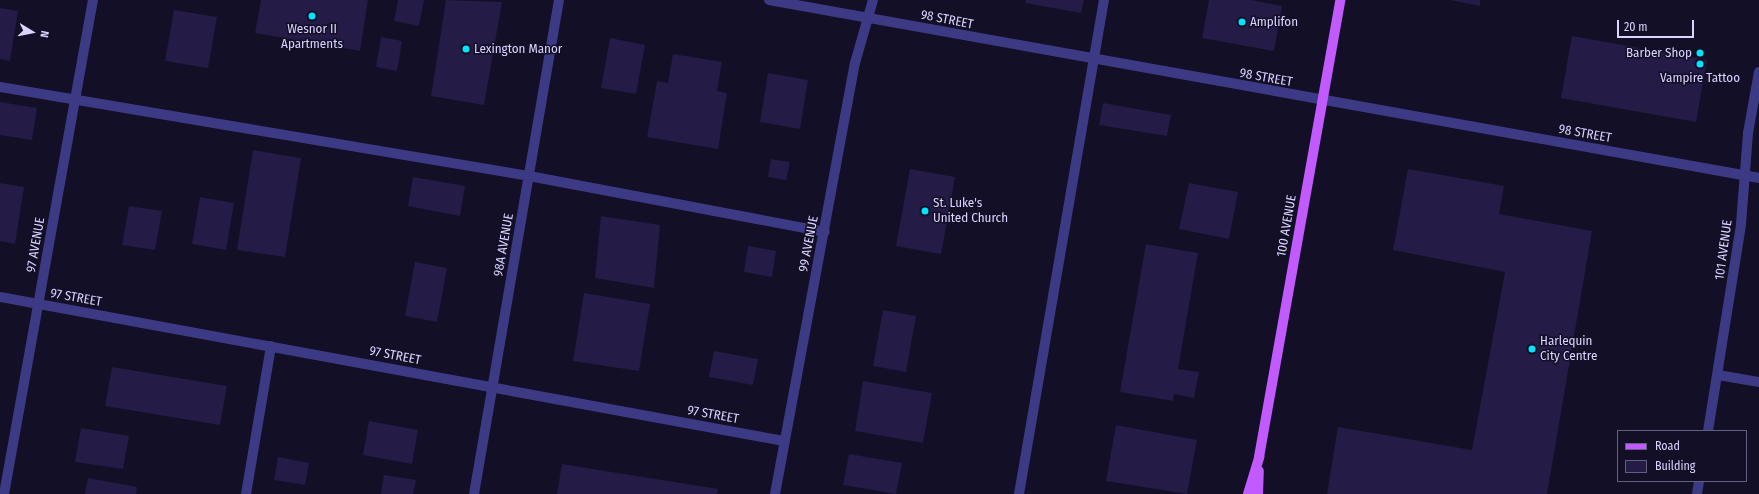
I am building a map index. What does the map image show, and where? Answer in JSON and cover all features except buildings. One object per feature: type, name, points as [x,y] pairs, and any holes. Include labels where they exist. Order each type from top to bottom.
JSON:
[{"type":"main road","name":"100 AVENUE","points":[[1248,494],[1259,457],[1340,0]]},
{"type":"main road","name":"100 AVENUE","points":[[1258,494],[1259,457]]},
{"type":"street","name":"97 AVENUE","points":[[4,494],[93,0]]},
{"type":"street","name":"98A AVENUE","points":[[474,494],[559,0]]},
{"type":"street","name":"98 STREET","points":[[769,0],[1322,102],[1759,178]]},
{"type":"street","name":"99 AVENUE","points":[[775,494],[825,232],[855,63],[870,19],[873,0]]},
{"type":"street","points":[[1019,494],[1104,0]]},
{"type":"street","name":"101 AVENUE","points":[[1708,430],[1741,224],[1744,175],[1759,72]]},
{"type":"street","points":[[0,86],[529,176],[825,232]]},
{"type":"street","name":"97 STREET","points":[[0,297],[784,441]]},
{"type":"street","points":[[246,494],[271,346]]},
{"type":"street","points":[[1718,375],[1759,382]]},
{"type":"street","points":[[1697,494],[1699,482]]},
{"type":"place","name":"Wesnor II Apartments","points":[[312,16]]},
{"type":"place","name":"Amplifon","points":[[1242,22]]},
{"type":"place","name":"Lexington Manor","points":[[466,49]]},
{"type":"place","name":"Barber Shop","points":[[1700,53]]},
{"type":"place","name":"Vampire Tattoo","points":[[1700,64]]},
{"type":"place","name":"St. Luke's United Church","points":[[925,211]]},
{"type":"place","name":"Harlequin City Centre","points":[[1532,349]]}]
